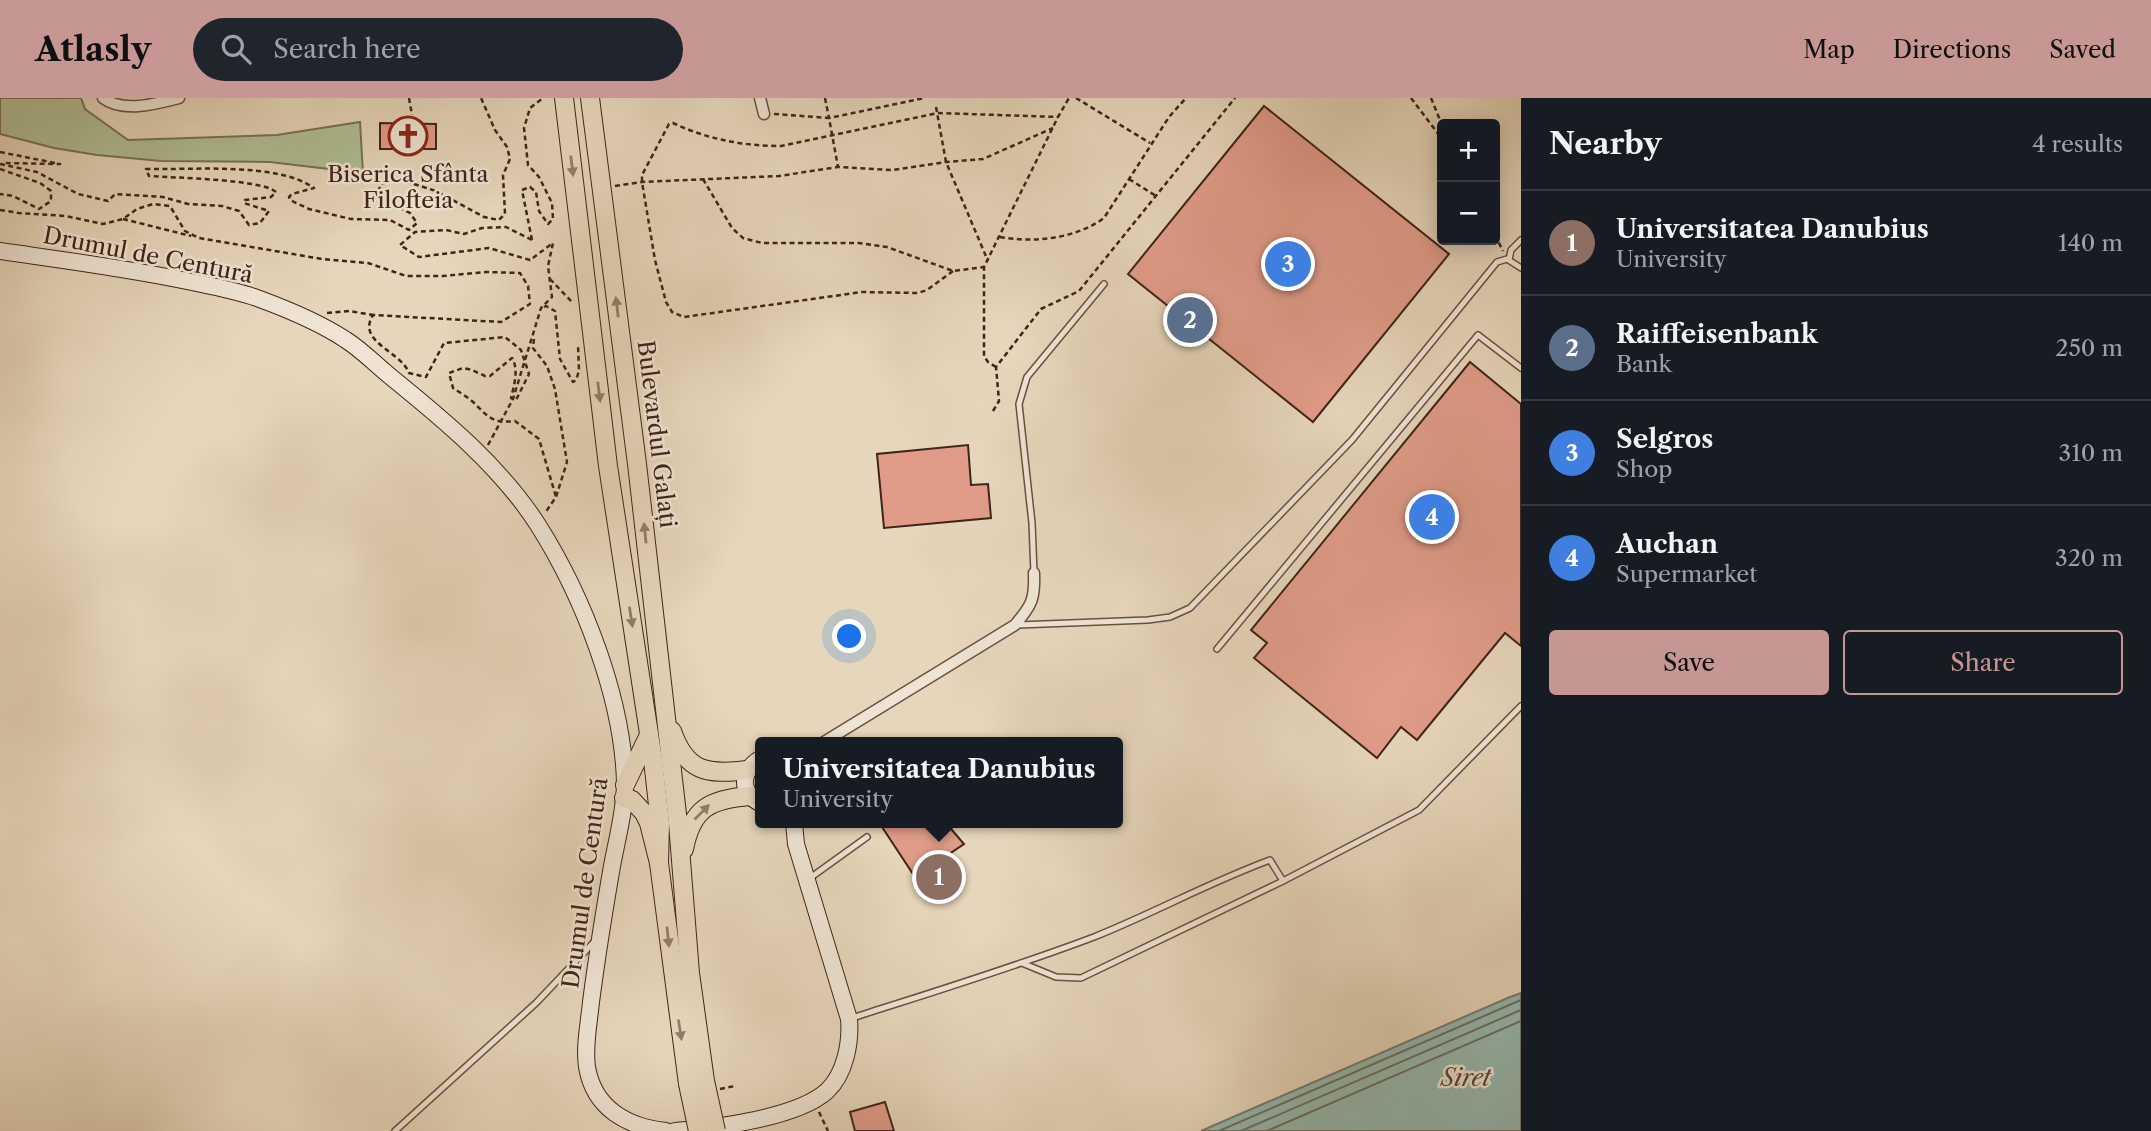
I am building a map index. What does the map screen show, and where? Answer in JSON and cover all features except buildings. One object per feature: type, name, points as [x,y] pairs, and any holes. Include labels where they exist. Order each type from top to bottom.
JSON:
[{"type":"main road","points":[[564,98],[608,466],[653,760],[660,823],[659,863]]},
{"type":"main road","name":"Bulevardul Galați","points":[[590,98],[637,464],[682,859],[685,928],[704,1085]]},
{"type":"main road","points":[[665,711],[687,761],[701,770],[715,774],[754,765]]},
{"type":"main road","points":[[649,735],[625,791],[649,823],[716,1131]]},
{"type":"main road","points":[[682,859],[686,836],[702,809],[714,802],[755,799]]},
{"type":"main road","points":[[698,1131],[704,1085]]},
{"type":"street","points":[[103,98],[121,105],[138,106],[178,98]]},
{"type":"street","points":[[760,98],[764,114]]},
{"type":"street","name":"Drumul de Centură","points":[[0,251],[158,275],[224,289],[254,297],[313,322],[347,340],[426,406],[510,488],[537,525],[580,603],[608,682],[620,728],[625,791],[599,936],[586,1064],[601,1101],[621,1119],[636,1126],[666,1131]]},
{"type":"street","points":[[832,737],[1015,625],[1030,608],[1035,595],[1034,573]]},
{"type":"street","points":[[754,765],[746,788],[755,799]]},
{"type":"street","points":[[783,828],[796,844]]},
{"type":"street","points":[[675,1131],[768,1117],[811,1101],[828,1090],[839,1074],[849,1041],[849,1019],[796,844],[794,828]]},
{"type":"lane","points":[[1508,260],[1511,250],[1521,240]]},
{"type":"lane","points":[[1015,625],[1149,620],[1170,617],[1190,608],[1352,440],[1497,261],[1508,260],[1521,268]]},
{"type":"lane","points":[[1034,573],[1032,523],[1019,404],[1027,377],[1104,284]]},
{"type":"lane","points":[[1217,649],[1478,335],[1521,368]]},
{"type":"lane","points":[[1022,963],[1056,977],[1081,978],[1283,881],[1419,810],[1521,706]]},
{"type":"lane","points":[[807,881],[867,836]]},
{"type":"lane","points":[[849,1019],[1022,963],[1097,935],[1231,874],[1270,860],[1283,881]]},
{"type":"lane","points":[[395,1131],[536,1003],[599,936]]},
{"type":"path","points":[[409,98],[412,115]]},
{"type":"path","points":[[0,163],[37,172],[78,194],[108,201],[115,194],[163,197],[188,204],[222,206],[239,211],[249,225],[260,223],[269,211],[244,203],[244,200],[271,197],[276,192],[273,188],[251,183],[149,176],[146,169],[257,170],[287,175],[314,188],[289,197],[309,209],[351,219],[390,220],[410,230],[417,223],[410,213],[377,195],[381,184],[398,179],[436,191],[484,217],[499,220],[505,214],[503,175],[510,159],[507,146],[495,130],[481,98]]},
{"type":"path","points":[[481,457],[513,398],[541,309],[552,297],[548,266],[553,243],[530,260],[489,247],[419,257],[400,245],[415,232],[446,230],[464,234],[482,228],[506,226],[532,240],[522,190],[530,187],[536,192],[539,211],[548,224],[553,219],[552,203],[539,177],[528,164],[524,128],[530,108],[543,98]]},
{"type":"path","points":[[825,98],[838,167]]},
{"type":"path","points":[[764,114],[828,118],[923,98]]},
{"type":"path","points":[[996,367],[988,362],[985,356],[984,267],[1069,98]]},
{"type":"path","points":[[1076,98],[1150,143]]},
{"type":"path","points":[[1000,237],[1015,240],[1055,237],[1088,229],[1104,218],[1168,117],[1186,98]]},
{"type":"path","points":[[993,411],[999,401],[996,367],[1041,309],[1079,291],[1236,98]]},
{"type":"path","points":[[1410,98],[1437,133]]},
{"type":"path","points":[[1431,98],[1440,119]]},
{"type":"path","points":[[936,107],[946,162],[988,261]]},
{"type":"path","points":[[953,271],[927,290],[918,293],[862,292],[684,317],[672,312],[666,302],[655,260],[642,175],[669,124],[673,123],[698,135],[756,146],[780,146],[938,113],[1058,117]]},
{"type":"path","points":[[602,188],[642,182],[779,176],[838,167],[892,170],[983,159],[1052,128]]},
{"type":"path","points":[[0,152],[60,164],[0,163]]},
{"type":"path","points":[[0,169],[40,183],[51,191],[51,201],[39,209],[13,196],[0,194]]},
{"type":"path","points":[[703,179],[732,228],[743,237],[762,243],[859,243],[887,247],[953,271],[984,267]]},
{"type":"path","points":[[1128,179],[1156,196]]},
{"type":"path","points":[[0,210],[19,214],[66,216],[103,224],[123,219],[137,209],[153,204],[170,206],[185,232],[197,237]]},
{"type":"path","points":[[123,219],[197,237],[322,259],[368,262],[406,276],[520,273],[528,286],[530,304],[501,322],[349,311],[324,313],[313,322]]},
{"type":"path","points":[[1500,245],[1508,260]]},
{"type":"path","points":[[549,278],[572,300],[576,308]]},
{"type":"path","points":[[541,309],[546,306],[555,311],[560,359],[573,382],[579,371],[578,340]]},
{"type":"path","points":[[373,314],[370,332],[379,346],[393,352],[409,373],[426,377],[444,343],[505,337],[521,350],[529,374],[516,400],[513,398]]},
{"type":"path","points":[[534,334],[533,348],[547,366],[555,389],[567,462],[556,497],[537,525]]},
{"type":"path","points":[[513,398],[515,362],[512,358],[490,376],[463,368],[449,373],[453,388],[471,399],[485,416],[501,423],[515,421],[539,439],[556,497]]},
{"type":"path","points":[[704,1085],[735,1086]]},
{"type":"path","points":[[811,1101],[828,1131]]},
{"type":"green space","points":[[0,98],[81,98],[85,109],[128,140],[277,135],[360,122],[363,173],[270,162],[161,161],[54,148],[0,134]]},
{"type":"water","name":"Siret","points":[[1521,993],[1521,1131],[1201,1131],[1510,997]]},
{"type":"place","name":"Biserica Sfânta Filofteia","points":[[408,136]]},
{"type":"place","name":"Selgros","points":[[1288,264]]},
{"type":"place","name":"Raiffeisenbank","points":[[1190,320]]},
{"type":"place","name":"Auchan","points":[[1432,517]]},
{"type":"place","name":"Universitatea Danubius","points":[[939,877]]}]
